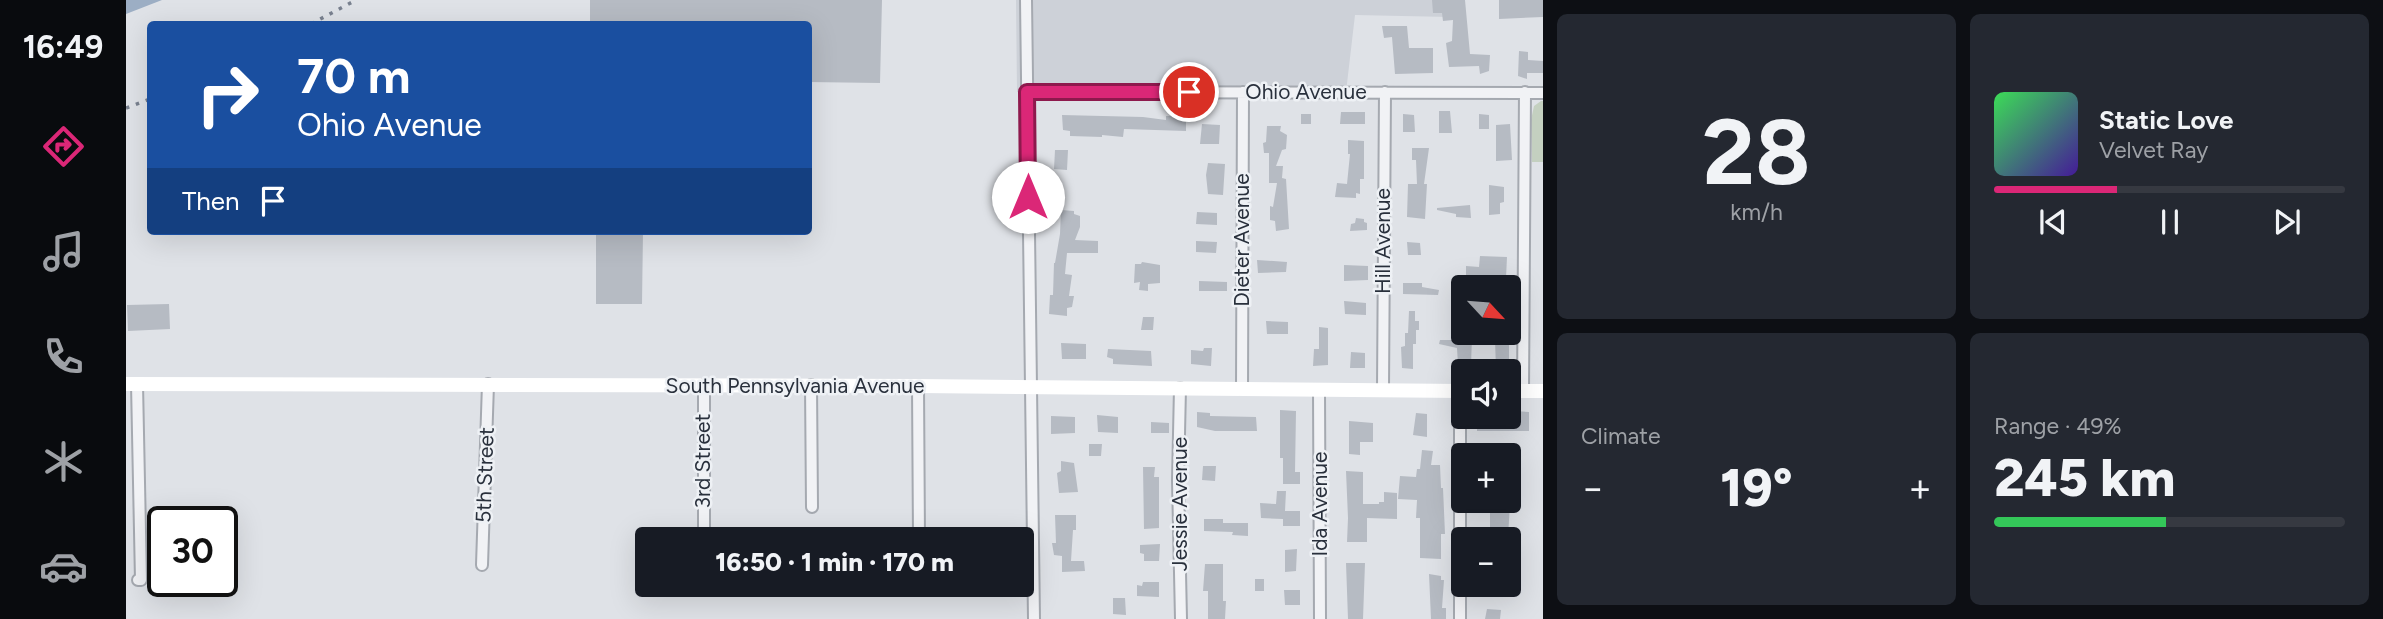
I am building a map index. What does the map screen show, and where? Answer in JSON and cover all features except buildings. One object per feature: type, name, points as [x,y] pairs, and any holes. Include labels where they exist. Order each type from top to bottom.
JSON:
[{"type":"main road","name":"South Pennsylvania Avenue","points":[[131,384],[1032,386],[1451,391]]},
{"type":"main road","points":[[1521,391],[1543,391]]},
{"type":"street","points":[[1026,0],[1034,619]]},
{"type":"street","name":"Ohio Avenue","points":[[1027,92],[1543,93]]},
{"type":"street","name":"Dieter Avenue","points":[[1242,389],[1243,92]]},
{"type":"street","name":"Hill Avenue","points":[[1383,390],[1385,92]]},
{"type":"street","points":[[1517,359],[1525,92]]},
{"type":"street","points":[[131,384],[141,580],[138,580]]},
{"type":"street","name":"5th Street","points":[[482,565],[488,384]]},
{"type":"street","name":"3rd Street","points":[[704,385],[704,527]]},
{"type":"street","points":[[811,385],[811,507]]},
{"type":"street","points":[[918,386],[919,527]]},
{"type":"street","name":"Jessie Avenue","points":[[1180,388],[1178,480],[1181,619]]},
{"type":"street","name":"Ida Avenue","points":[[1319,390],[1320,619]]},
{"type":"street","points":[[1460,619],[1462,429]]},
{"type":"shaded area","points":[[1016,0],[1451,0],[1450,17],[1355,15],[1346,92],[1017,92]]},
{"type":"green space","points":[[1541,101],[1543,162],[1532,162],[1531,120],[1534,106]]},
{"type":"water","points":[[126,0],[162,0],[126,14]]},
{"type":"railway","points":[[317,21],[356,0]]},
{"type":"railway","points":[[126,108],[147,100]]},
{"type":"route","points":[[1028,197],[1027,92],[1189,92]]}]
